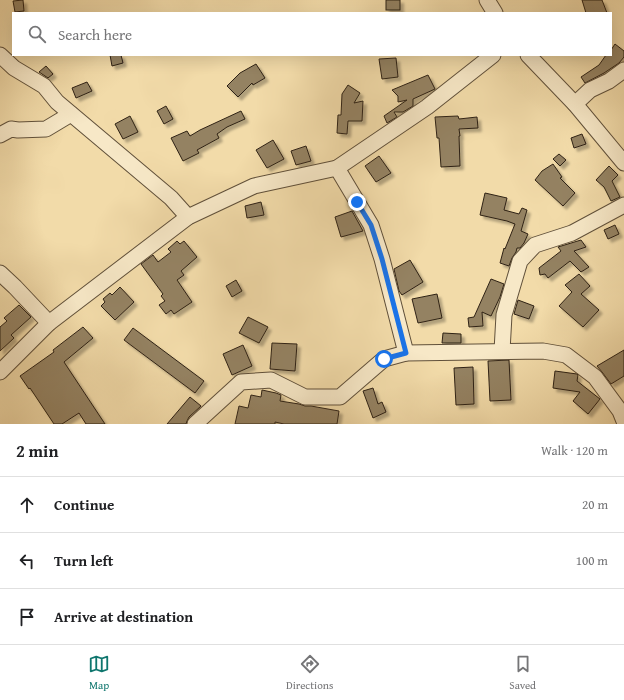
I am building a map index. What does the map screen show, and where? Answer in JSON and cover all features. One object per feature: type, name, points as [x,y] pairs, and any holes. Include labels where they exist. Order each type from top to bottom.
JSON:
[{"type":"street","points":[[487,0],[495,12]]},
{"type":"street","points":[[0,56],[14,68],[44,86],[57,102],[171,198],[188,217]]},
{"type":"street","points":[[0,372],[49,323],[188,217],[254,186],[337,168],[427,107],[492,56]]},
{"type":"street","points":[[529,56],[575,104],[624,163]]},
{"type":"street","points":[[575,104],[590,90],[609,81],[624,70]]},
{"type":"street","points":[[0,135],[12,128],[18,130],[46,128],[71,114]]},
{"type":"street","points":[[337,168],[371,225],[382,259],[406,353]]},
{"type":"street","points":[[502,351],[504,315],[520,261],[535,245],[572,233],[624,205]]},
{"type":"street","points":[[0,273],[49,323]]},
{"type":"street","points":[[196,424],[241,382],[270,380],[305,397],[340,397],[384,359],[406,353],[502,351],[543,351],[566,355],[595,377],[620,411],[624,421]]},
{"type":"building","points":[[23,0],[24,11],[15,12],[13,1]]},
{"type":"building","points":[[386,0],[400,0],[400,10],[386,10]]},
{"type":"building","points":[[582,0],[602,0],[607,12],[586,12]]},
{"type":"building","points":[[615,44],[624,51],[624,57],[619,63],[604,73],[585,83],[581,77],[599,65],[605,56],[612,56],[612,48]]},
{"type":"building","points":[[110,56],[121,56],[123,63],[112,66]]},
{"type":"building","points":[[396,58],[398,77],[382,79],[379,59]]},
{"type":"building","points":[[256,64],[265,78],[253,85],[252,83],[238,97],[227,86],[240,73]]},
{"type":"building","points":[[46,66],[53,74],[48,78],[39,72]]},
{"type":"building","points":[[428,75],[435,89],[413,99],[413,106],[403,112],[394,112],[397,117],[387,123],[384,116],[407,100],[398,102],[398,96],[392,90]]},
{"type":"building","points":[[87,82],[92,91],[76,98],[72,88]]},
{"type":"building","points":[[348,85],[360,93],[354,103],[363,101],[362,121],[348,121],[347,134],[337,133],[338,115],[341,115],[342,94]]},
{"type":"building","points":[[166,106],[173,119],[164,124],[157,111]]},
{"type":"building","points":[[241,111],[245,119],[227,127],[217,134],[219,138],[197,150],[199,153],[183,161],[171,138],[187,131],[190,136]]},
{"type":"building","points":[[130,116],[138,132],[123,139],[115,124]]},
{"type":"building","points":[[458,116],[459,119],[477,117],[478,128],[459,129],[460,166],[441,167],[439,138],[437,138],[435,117]]},
{"type":"building","points":[[582,134],[586,144],[574,148],[571,138]]},
{"type":"building","points":[[273,140],[284,159],[267,168],[256,150]]},
{"type":"building","points":[[306,146],[311,161],[296,165],[291,151]]},
{"type":"building","points":[[559,154],[566,160],[560,166],[553,159]]},
{"type":"building","points":[[379,156],[391,173],[376,182],[365,166]]},
{"type":"building","points":[[553,164],[562,177],[560,178],[575,193],[563,206],[535,180],[542,171]]},
{"type":"building","points":[[609,166],[618,175],[612,181],[620,197],[611,201],[604,187],[596,180]]},
{"type":"building","points":[[485,193],[507,198],[504,210],[519,214],[522,208],[527,210],[521,231],[528,234],[524,243],[520,248],[517,248],[509,266],[500,263],[504,248],[505,249],[515,224],[480,215]]},
{"type":"building","points":[[261,202],[264,215],[247,218],[245,206]]},
{"type":"building","points":[[352,211],[363,231],[341,237],[335,217]]},
{"type":"building","points":[[615,225],[619,234],[608,239],[604,230]]},
{"type":"building","points":[[581,240],[586,247],[574,251],[589,267],[581,272],[570,261],[548,278],[545,274],[540,275],[539,268],[561,251],[558,247]]},
{"type":"building","points":[[177,241],[180,244],[184,241],[197,257],[181,271],[184,275],[177,280],[192,302],[174,314],[171,310],[166,314],[159,305],[165,301],[161,296],[163,294],[141,264],[153,255],[158,262],[171,252],[168,249]]},
{"type":"building","points":[[410,260],[423,282],[402,295],[399,291],[394,269]]},
{"type":"building","points":[[579,274],[590,286],[581,294],[599,310],[583,327],[559,306],[572,292],[565,285]]},
{"type":"building","points":[[491,279],[504,284],[500,297],[491,316],[482,312],[483,326],[469,327],[468,318],[474,317]]},
{"type":"building","points":[[236,280],[242,291],[232,297],[226,286]]},
{"type":"building","points":[[120,287],[134,302],[115,320],[101,306],[105,302],[103,299],[110,293],[112,295]]},
{"type":"building","points":[[437,294],[442,318],[418,323],[412,299]]},
{"type":"building","points":[[518,300],[534,306],[529,319],[514,314]]},
{"type":"building","points":[[19,305],[31,317],[11,335],[14,338],[0,351],[0,327],[7,321],[4,318]]},
{"type":"building","points":[[248,317],[268,327],[259,343],[239,333]]},
{"type":"building","points":[[83,327],[93,338],[64,362],[105,424],[86,424],[79,413],[62,424],[54,424],[30,388],[29,389],[20,376],[54,352],[53,350]]},
{"type":"building","points":[[133,328],[204,381],[195,393],[124,340]]},
{"type":"building","points":[[443,333],[461,334],[461,343],[442,343]]},
{"type":"building","points":[[272,343],[297,344],[295,371],[270,369]]},
{"type":"building","points":[[243,345],[252,366],[232,375],[223,354]]},
{"type":"building","points":[[624,350],[624,376],[611,384],[597,366]]},
{"type":"building","points":[[509,360],[511,400],[490,401],[488,361]]},
{"type":"building","points":[[473,367],[474,404],[456,405],[454,368]]},
{"type":"building","points":[[555,371],[577,374],[577,381],[600,399],[588,414],[573,401],[580,392],[553,388]]},
{"type":"building","points":[[373,388],[378,404],[382,402],[386,412],[373,418],[363,391]]},
{"type":"building","points":[[262,390],[281,395],[280,401],[339,411],[337,424],[284,424],[275,422],[275,424],[235,424],[239,406],[248,408],[251,395],[261,397]]},
{"type":"building","points":[[190,397],[201,406],[189,417],[186,424],[167,424]]},
{"type":"route","points":[[357,202],[371,225],[382,259],[406,353],[384,359]]}]
